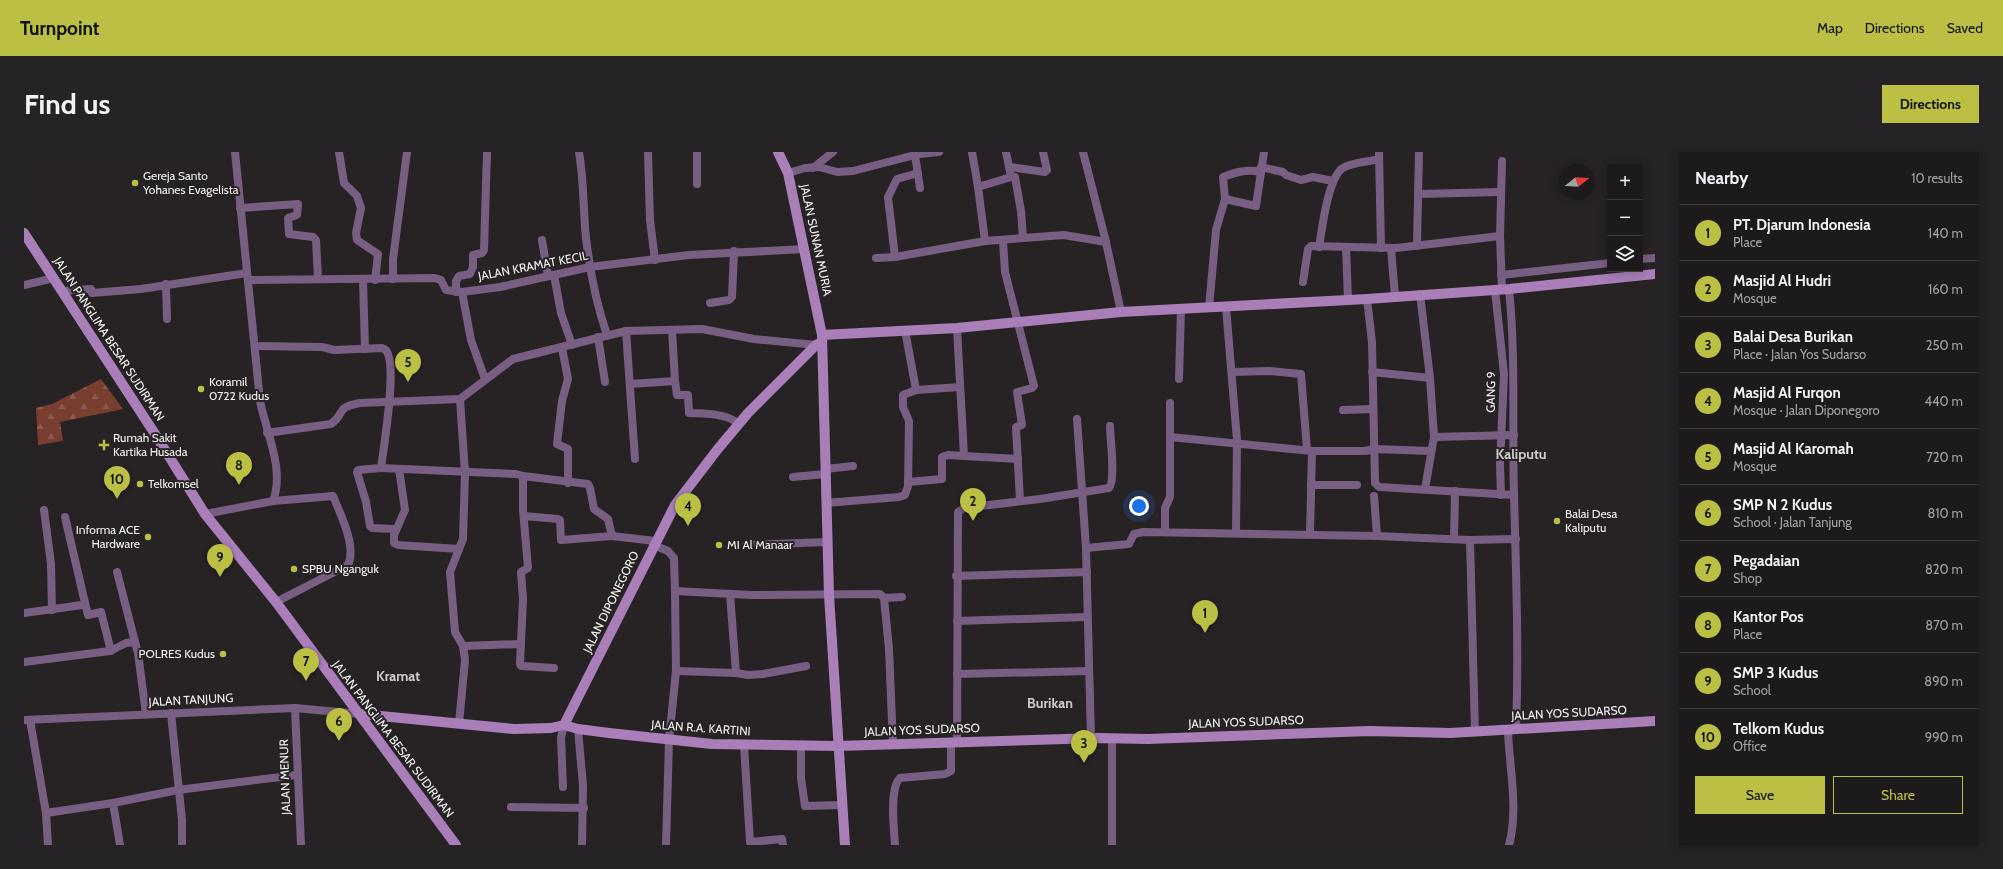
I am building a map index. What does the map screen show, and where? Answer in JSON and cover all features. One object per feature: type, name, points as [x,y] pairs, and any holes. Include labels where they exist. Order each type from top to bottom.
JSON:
[{"type":"main road","name":"JALAN SUNAN MURIA","points":[[778,152],[788,173],[805,249],[820,341],[829,595],[837,746],[845,845]]},
{"type":"main road","name":"JALAN PANGLIMA BESAR SUDIRMAN","points":[[24,233],[205,514],[276,602],[456,845]]},
{"type":"main road","points":[[820,341],[905,330],[957,328],[1121,312],[1368,299],[1502,289],[1655,274]]},
{"type":"main road","name":"JALAN DIPONEGORO","points":[[564,725],[654,543],[675,505],[739,424],[820,341]]},
{"type":"main road","points":[[360,714],[458,724],[532,729],[551,728],[564,725]]},
{"type":"main road","name":"JALAN YOS SUDARSO","points":[[837,746],[1091,738],[1148,739],[1370,731],[1450,733],[1655,721]]},
{"type":"main road","name":"JALAN R.A. KARTINI","points":[[564,725],[578,729],[669,740],[744,745],[837,746]]},
{"type":"street","points":[[234,152],[260,400],[267,433],[274,452],[277,473],[273,501]]},
{"type":"street","points":[[339,152],[344,183],[357,196],[361,208],[356,233],[357,240],[378,254],[375,280]]},
{"type":"street","points":[[393,280],[393,259],[407,152]]},
{"type":"street","points":[[485,379],[471,340],[456,281],[459,276],[470,274],[473,267],[473,255],[482,253],[484,250],[487,152]]},
{"type":"street","points":[[579,152],[584,191],[586,237],[590,267],[596,301],[607,335]]},
{"type":"street","points":[[648,152],[650,220],[655,260]]},
{"type":"street","points":[[697,152],[697,184]]},
{"type":"street","points":[[813,168],[833,152]]},
{"type":"street","points":[[788,173],[818,167],[837,172],[853,172],[917,154],[939,152]]},
{"type":"street","points":[[972,152],[985,241]]},
{"type":"street","points":[[1006,152],[1011,177]]},
{"type":"street","points":[[1010,167],[1045,172],[1047,170],[1043,152]]},
{"type":"street","points":[[1083,152],[1106,242],[1121,312]]},
{"type":"street","points":[[1225,199],[1256,206],[1264,152]]},
{"type":"street","points":[[1417,246],[1419,152]]},
{"type":"street","points":[[917,154],[920,188]]},
{"type":"street","points":[[1319,246],[1333,181],[1338,172],[1345,167],[1379,156],[1382,248]]},
{"type":"street","points":[[1502,161],[1500,236],[1501,275],[1502,289],[1513,327],[1514,495],[1518,692],[1512,729],[1513,831],[1509,845]]},
{"type":"street","points":[[1209,308],[1216,230],[1225,199],[1223,177],[1240,171],[1261,169],[1283,172],[1286,175],[1300,180],[1313,177],[1333,181]]},
{"type":"street","points":[[895,257],[888,194],[897,179],[918,173]]},
{"type":"street","points":[[978,187],[1015,177],[1023,238]]},
{"type":"street","points":[[1418,194],[1501,192]]},
{"type":"street","points":[[240,208],[298,204],[297,215],[288,218],[289,234],[313,237],[316,240],[318,279]]},
{"type":"street","points":[[876,258],[895,257],[985,241],[1003,241],[1064,235],[1106,242]]},
{"type":"street","points":[[1303,282],[1308,249],[1311,246],[1391,248],[1500,236]]},
{"type":"street","points":[[542,240],[562,317],[572,345]]},
{"type":"street","points":[[1003,241],[1005,272],[1034,386],[1032,388],[1017,392],[1022,425],[1016,427],[1020,501]]},
{"type":"street","points":[[1346,247],[1348,300]]},
{"type":"street","points":[[1391,248],[1395,297]]},
{"type":"street","name":"JALAN KRAMAT KECIL","points":[[459,292],[500,287],[590,267],[734,251],[805,249]]},
{"type":"street","points":[[710,303],[729,300],[732,297],[734,251]]},
{"type":"street","points":[[1643,259],[1655,258]]},
{"type":"street","points":[[1501,275],[1607,263]]},
{"type":"street","points":[[62,291],[91,289],[92,293],[141,289],[166,284],[247,276],[363,280],[435,278],[440,280],[446,290],[459,292]]},
{"type":"street","points":[[24,285],[54,278]]},
{"type":"street","points":[[363,280],[365,348]]},
{"type":"street","points":[[166,284],[166,319]]},
{"type":"street","name":"GANG 9","points":[[1501,495],[1501,436],[1504,374],[1502,289]]},
{"type":"street","points":[[1420,294],[1430,378],[1434,437],[1425,489]]},
{"type":"street","points":[[1368,299],[1372,342],[1374,478],[1379,487],[1514,495]]},
{"type":"street","points":[[1226,307],[1237,443],[1236,533]]},
{"type":"street","points":[[1179,379],[1181,309]]},
{"type":"street","points":[[957,328],[964,456]]},
{"type":"street","points":[[267,433],[332,424],[337,419],[339,412],[345,406],[389,401],[460,399],[513,359],[626,331],[702,329],[754,339],[820,341]]},
{"type":"street","points":[[672,330],[677,394],[688,395],[689,413],[710,414],[733,418],[739,424]]},
{"type":"street","points":[[905,330],[916,390]]},
{"type":"street","points":[[626,331],[635,459]]},
{"type":"street","points":[[598,337],[605,382]]},
{"type":"street","points":[[255,346],[322,347],[334,350],[382,348],[386,350],[389,354],[391,372],[381,468]]},
{"type":"street","points":[[562,348],[568,379],[562,401],[556,444],[558,446],[566,447],[568,450],[568,483]]},
{"type":"street","points":[[1232,372],[1269,371],[1280,374],[1302,374],[1311,485],[1310,534]]},
{"type":"street","points":[[1372,372],[1430,378]]},
{"type":"street","points":[[630,384],[675,381]]},
{"type":"street","points":[[826,503],[902,496],[907,492],[909,424],[902,397],[905,393],[916,390],[960,387]]},
{"type":"street","points":[[458,724],[465,660],[463,646],[455,632],[450,572],[463,539],[465,473],[460,399]]},
{"type":"street","points":[[1165,532],[1165,508],[1170,497],[1170,403]]},
{"type":"street","points":[[1343,410],[1373,409]]},
{"type":"street","points":[[1077,419],[1086,548],[1091,738]]},
{"type":"street","points":[[894,845],[893,796],[896,782],[900,778],[945,774],[951,771],[958,674],[956,576],[958,512],[964,508],[1108,488],[1112,485],[1110,426]]},
{"type":"street","points":[[1434,437],[1514,435]]},
{"type":"street","points":[[1170,437],[1309,450],[1365,451],[1374,449],[1431,451]]},
{"type":"street","points":[[908,482],[942,478],[942,457],[948,455],[1018,459]]},
{"type":"street","points":[[793,477],[853,466]]},
{"type":"street","points":[[396,529],[372,528],[370,526],[366,502],[357,472],[358,470],[381,468],[465,473],[516,474],[568,483],[588,484],[594,509],[608,519],[612,536]]},
{"type":"street","points":[[399,469],[405,510],[396,529],[393,540],[395,544],[459,549]]},
{"type":"street","points":[[523,476],[528,568],[521,572],[523,599],[520,644],[522,666],[554,668]]},
{"type":"street","points":[[1311,485],[1357,485]]},
{"type":"street","points":[[1454,539],[1455,491]]},
{"type":"street","points":[[205,514],[273,501],[333,496],[341,516],[351,553],[351,560],[348,565],[276,602]]},
{"type":"street","points":[[1374,496],[1377,536]]},
{"type":"street","points":[[44,510],[51,564],[52,610]]},
{"type":"street","points":[[524,516],[560,520],[561,540],[612,536],[654,543],[668,551],[674,558],[676,671],[669,740],[666,845]]},
{"type":"street","points":[[65,517],[88,615],[101,612],[111,651]]},
{"type":"street","points":[[1086,548],[1129,544],[1134,534],[1138,532],[1310,534],[1470,540],[1516,539]]},
{"type":"street","points":[[1470,540],[1475,732]]},
{"type":"street","points":[[746,545],[827,542]]},
{"type":"street","points":[[117,572],[138,653],[146,714]]},
{"type":"street","points":[[956,576],[1087,572]]},
{"type":"street","points":[[675,591],[730,594],[829,595],[876,592],[884,598],[902,596]]},
{"type":"street","points":[[730,594],[736,673]]},
{"type":"street","points":[[884,598],[889,649],[893,745]]},
{"type":"street","points":[[24,613],[52,610],[82,605],[85,603]]},
{"type":"street","points":[[957,621],[1087,617]]},
{"type":"street","points":[[24,662],[111,651],[126,643],[135,642]]},
{"type":"street","points":[[463,646],[520,644]]},
{"type":"street","points":[[676,671],[736,673],[748,675],[763,674],[806,666]]},
{"type":"street","points":[[958,674],[1089,672]]},
{"type":"street","name":"JALAN TANJUNG","points":[[27,720],[295,708],[360,714]]},
{"type":"street","name":"JALAN MENUR","points":[[295,708],[296,775],[301,845]]},
{"type":"street","points":[[172,713],[182,820],[182,845]]},
{"type":"street","points":[[27,720],[46,813],[48,845]]},
{"type":"street","points":[[563,787],[561,738],[564,725]]},
{"type":"street","points":[[578,729],[584,808],[582,845]]},
{"type":"street","points":[[1112,738],[1112,845]]},
{"type":"street","points":[[744,745],[750,842],[782,839],[783,845]]},
{"type":"street","points":[[801,746],[802,786],[805,806],[842,804]]},
{"type":"street","points":[[46,813],[114,803],[178,790],[296,775]]},
{"type":"street","points":[[114,803],[120,845]]},
{"type":"street","points":[[511,807],[584,808]]},
{"type":"green space","points":[[101,379],[123,409],[60,422],[63,441],[38,445],[36,408],[52,404]]},
{"type":"place","name":"Gereja Santo Yohanes Evagelista","points":[[135,183]]},
{"type":"place","name":"Masjid Al Karomah","points":[[408,382]]},
{"type":"place","name":"Koramil 0722 Kudus","points":[[201,389]]},
{"type":"place","name":"Rumah Sakit Kartika Husada","points":[[104,445]]},
{"type":"place","name":"Telkomsel","points":[[140,484]]},
{"type":"place","name":"Kantor Pos","points":[[239,485]]},
{"type":"place","name":"Telkom Kudus","points":[[117,499]]},
{"type":"place","name":"Masjid Al Hudri","points":[[973,521]]},
{"type":"place","name":"Balai Desa Kaliputu","points":[[1557,521]]},
{"type":"place","name":"Masjid Al Furqon","points":[[688,526]]},
{"type":"place","name":"Informa ACE Hardware","points":[[148,537]]},
{"type":"place","name":"MI Al Manaar","points":[[719,545]]},
{"type":"place","name":"SPBU Nganguk","points":[[294,569]]},
{"type":"place","name":"SMP 3 Kudus","points":[[220,577]]},
{"type":"place","name":"PT. Djarum Indonesia","points":[[1205,633]]},
{"type":"place","name":"POLRES Kudus","points":[[223,654]]},
{"type":"place","name":"Pegadaian","points":[[306,681]]},
{"type":"place","name":"SMP N 2 Kudus","points":[[339,741]]},
{"type":"place","name":"Balai Desa Burikan","points":[[1084,763]]},
{"type":"district","name":"Kaliputu","points":[[1521,454]]},
{"type":"district","name":"Kramat","points":[[398,676]]},
{"type":"district","name":"Burikan","points":[[1050,703]]}]
